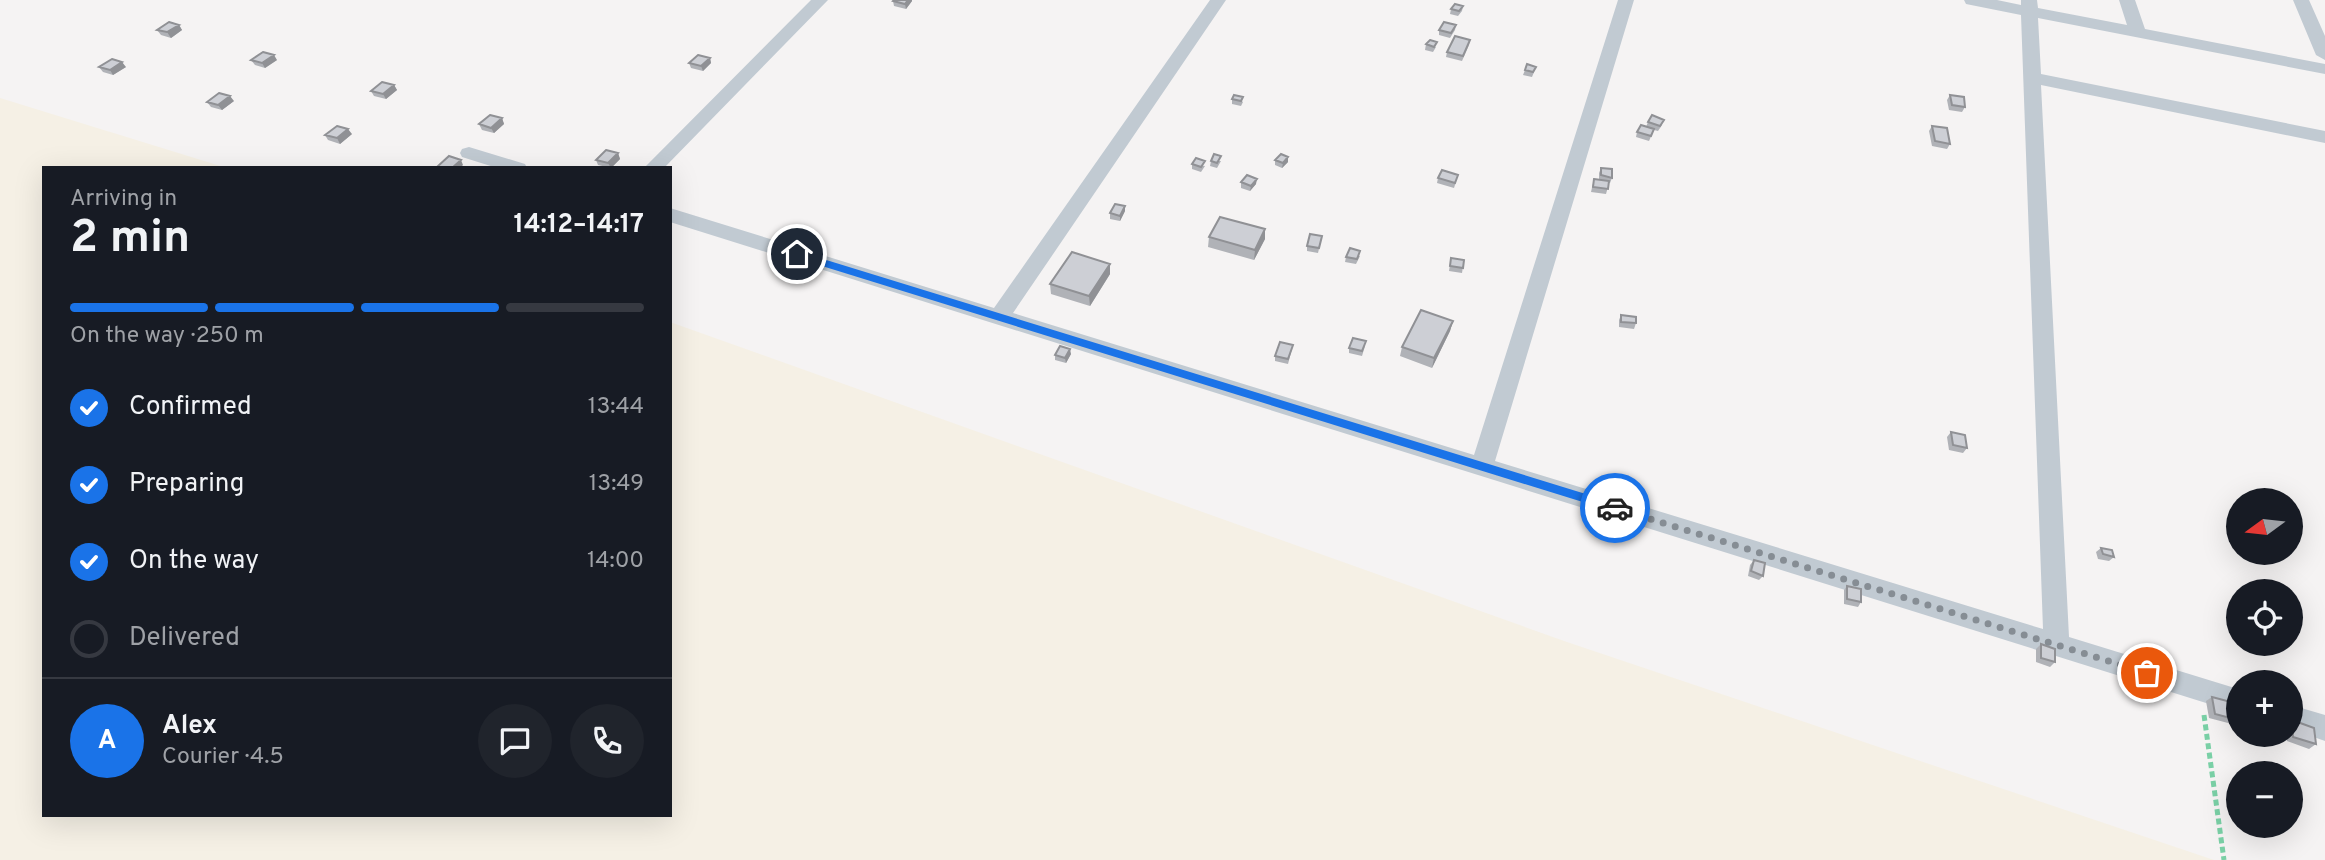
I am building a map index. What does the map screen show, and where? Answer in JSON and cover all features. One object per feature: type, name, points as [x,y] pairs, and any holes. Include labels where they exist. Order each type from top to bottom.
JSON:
[{"type":"street","points":[[655,166],[820,0]]},
{"type":"street","points":[[999,317],[1218,0]]},
{"type":"street","points":[[1482,466],[1626,0]]},
{"type":"street","points":[[1972,0],[2030,6],[2138,32],[2325,69]]},
{"type":"street","points":[[2127,0],[2138,32]]},
{"type":"street","points":[[2302,3],[2325,10]]},
{"type":"street","points":[[2302,3],[2325,55]]},
{"type":"street","points":[[2030,6],[2056,644]]},
{"type":"street","points":[[2034,78],[2325,137]]},
{"type":"street","points":[[469,153],[511,166]]},
{"type":"street","points":[[672,216],[2226,697]]},
{"type":"street","points":[[2303,721],[2325,728]]},
{"type":"path","points":[[2193,687],[2204,716],[2224,860]]},
{"type":"sand","points":[[0,98],[221,166],[42,166],[42,817],[672,817],[672,323],[1567,642],[2214,860],[0,860]]},
{"type":"building","points":[[894,0],[908,0],[905,4]]},
{"type":"building","points":[[1455,4],[1463,6],[1459,11],[1451,9]]},
{"type":"building","points":[[169,22],[179,25],[167,32],[157,30]]},
{"type":"building","points":[[1444,22],[1456,25],[1451,33],[1439,30]]},
{"type":"building","points":[[1455,36],[1470,40],[1463,56],[1447,52]]},
{"type":"building","points":[[1430,40],[1437,42],[1434,47],[1426,44]]},
{"type":"building","points":[[263,52],[274,55],[262,63],[251,60]]},
{"type":"building","points":[[698,55],[710,58],[701,66],[689,63]]},
{"type":"building","points":[[112,59],[122,62],[110,70],[99,67]]},
{"type":"building","points":[[1527,64],[1536,67],[1533,72],[1525,70]]},
{"type":"building","points":[[382,82],[394,85],[383,94],[371,91]]},
{"type":"building","points":[[219,93],[230,96],[218,105],[207,102]]},
{"type":"building","points":[[1234,95],[1243,97],[1241,101],[1232,99]]},
{"type":"building","points":[[1950,95],[1964,97],[1965,107],[1952,105]]},
{"type":"building","points":[[490,115],[502,118],[491,128],[479,124]]},
{"type":"building","points":[[1652,115],[1664,120],[1660,126],[1648,122]]},
{"type":"building","points":[[1641,125],[1654,129],[1651,136],[1637,132]]},
{"type":"building","points":[[337,126],[348,129],[337,138],[325,135]]},
{"type":"building","points":[[1932,126],[1947,128],[1950,144],[1935,141]]},
{"type":"building","points":[[606,150],[618,153],[608,163],[596,160]]},
{"type":"building","points":[[1214,154],[1221,156],[1217,163],[1211,161]]},
{"type":"building","points":[[1281,154],[1288,157],[1283,163],[1275,160]]},
{"type":"building","points":[[449,156],[461,160],[454,166],[438,166]]},
{"type":"building","points":[[1196,158],[1205,161],[1201,167],[1192,164]]},
{"type":"building","points":[[1601,168],[1612,169],[1612,178],[1601,175]]},
{"type":"building","points":[[1442,170],[1458,175],[1455,183],[1438,178]]},
{"type":"building","points":[[1247,175],[1257,179],[1251,186],[1241,182]]},
{"type":"building","points":[[1594,179],[1609,181],[1608,189],[1593,187]]},
{"type":"building","points":[[1115,204],[1125,206],[1120,216],[1110,213]]},
{"type":"building","points":[[1220,217],[1265,229],[1255,250],[1209,237]]},
{"type":"building","points":[[1310,234],[1322,236],[1319,248],[1307,246]]},
{"type":"building","points":[[1350,248],[1360,251],[1357,259],[1346,257]]},
{"type":"building","points":[[1072,252],[1110,264],[1089,296],[1050,284]]},
{"type":"building","points":[[1451,258],[1464,260],[1463,268],[1450,266]]},
{"type":"building","points":[[1421,310],[1453,321],[1434,358],[1402,347]]},
{"type":"building","points":[[1621,315],[1636,317],[1636,323],[1621,322]]},
{"type":"building","points":[[1353,338],[1366,341],[1362,351],[1349,348]]},
{"type":"building","points":[[1280,342],[1293,345],[1288,359],[1275,356]]},
{"type":"building","points":[[1060,346],[1070,349],[1065,358],[1055,355]]},
{"type":"building","points":[[1951,432],[1965,435],[1967,448],[1953,445]]},
{"type":"building","points":[[2101,548],[2112,550],[2114,557],[2103,554]]},
{"type":"building","points":[[1754,560],[1765,563],[1763,576],[1751,571]]},
{"type":"building","points":[[1847,586],[1861,589],[1861,602],[1847,599]]},
{"type":"building","points":[[2041,644],[2055,649],[2055,662],[2041,658]]},
{"type":"building","points":[[2212,697],[2226,701],[2226,717],[2215,714]]},
{"type":"building","points":[[2303,724],[2314,728],[2316,744],[2303,740]]},
{"type":"way so far","points":[[1615,508],[2147,673]]},
{"type":"route","points":[[797,254],[1615,508]]}]
